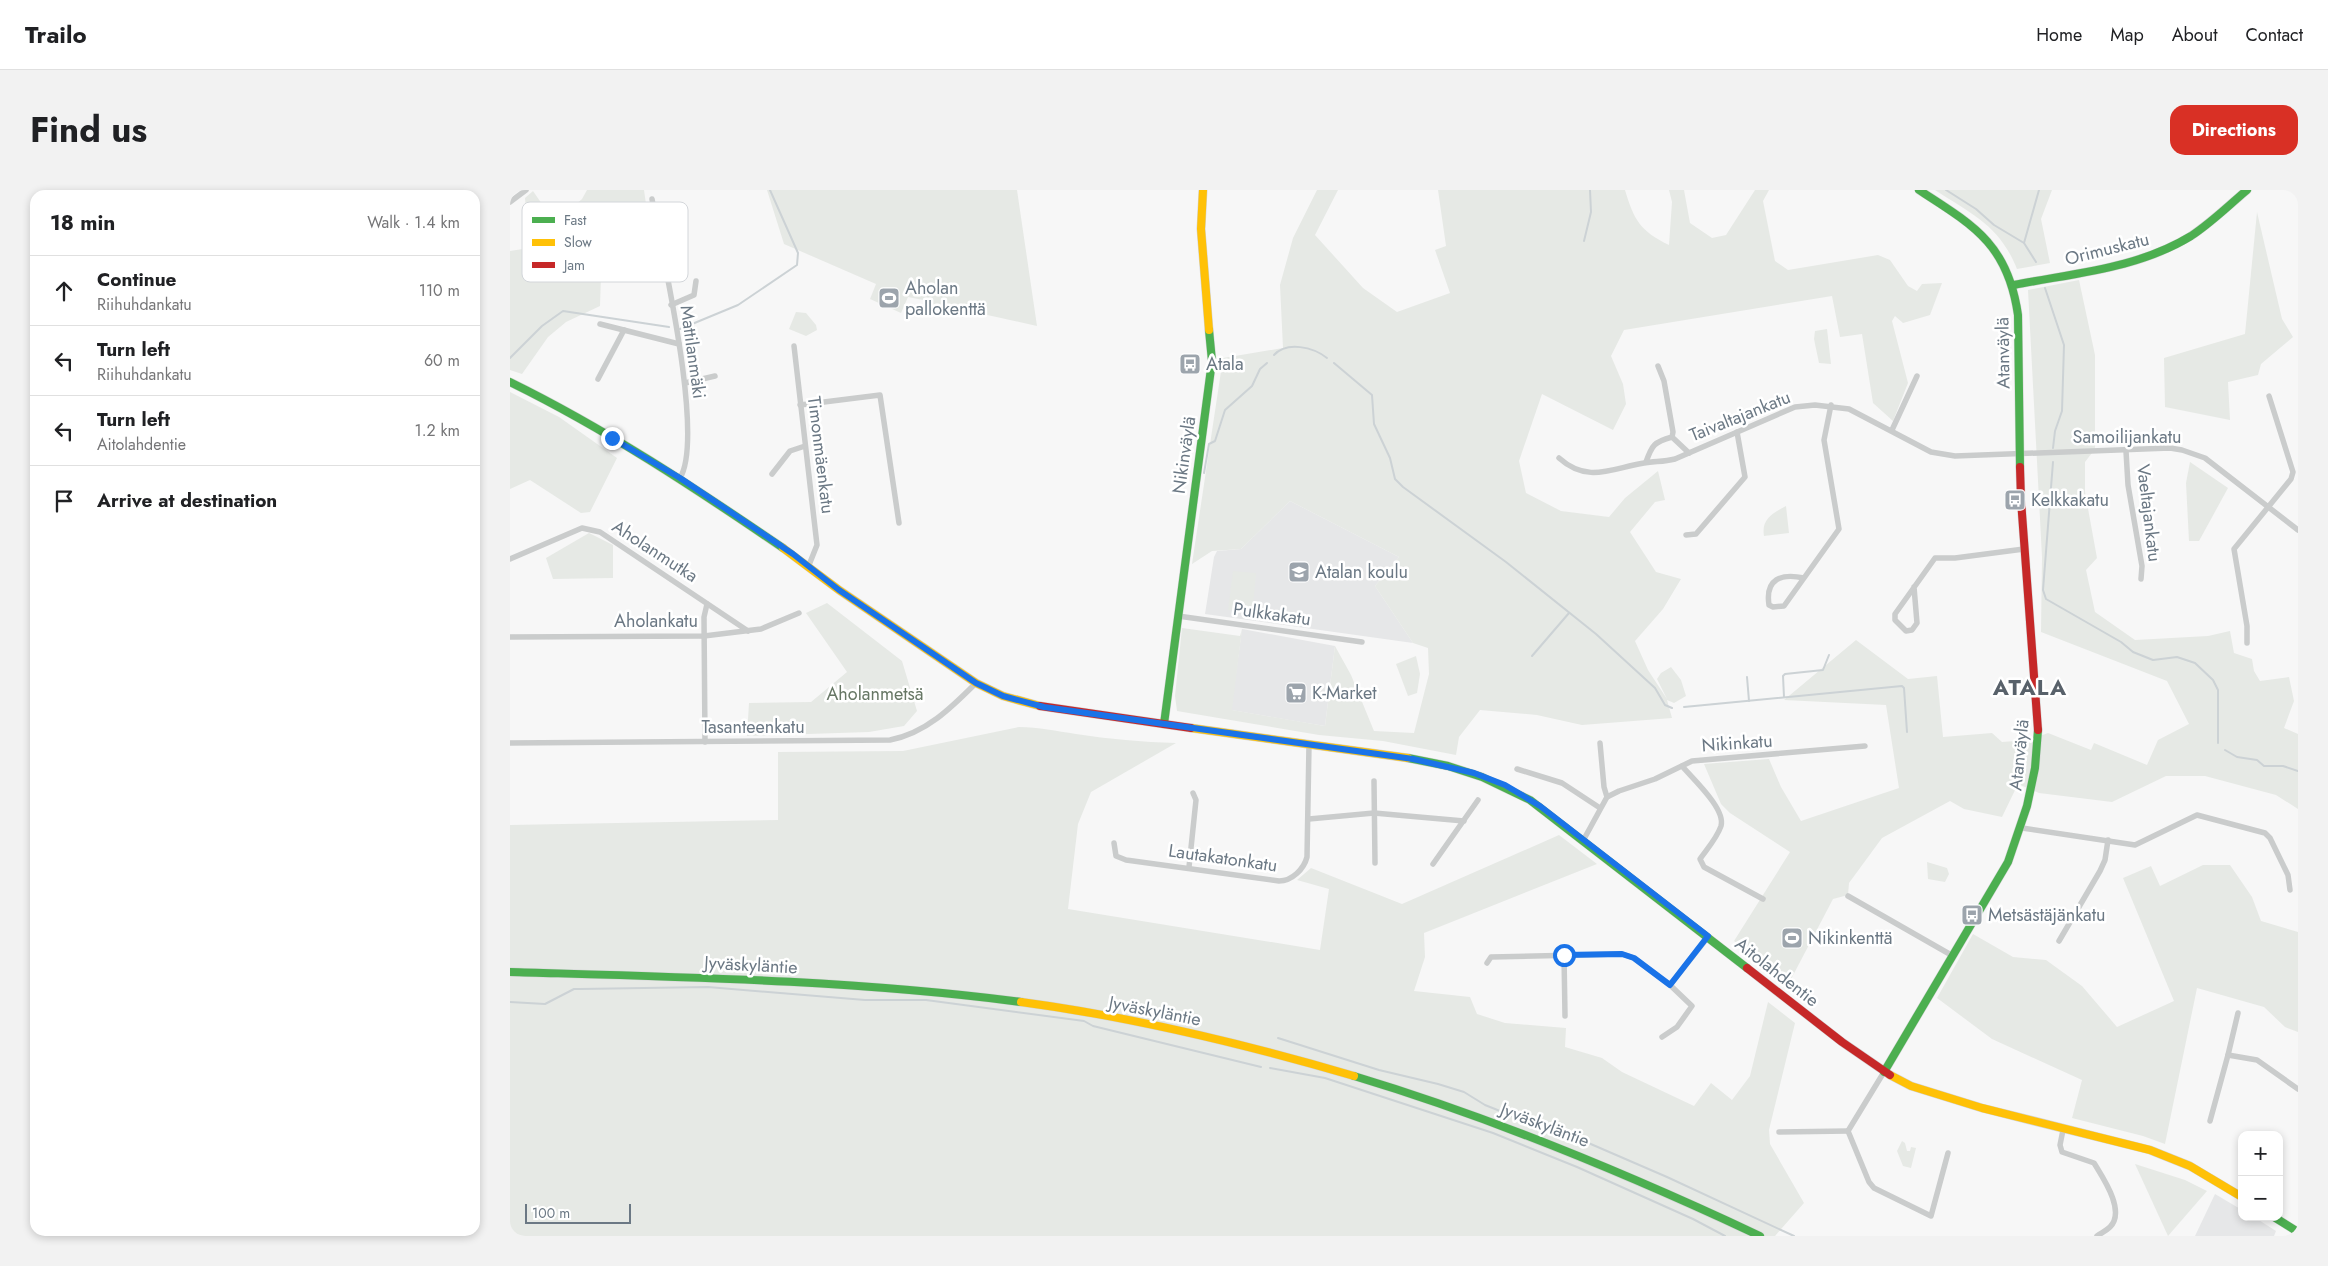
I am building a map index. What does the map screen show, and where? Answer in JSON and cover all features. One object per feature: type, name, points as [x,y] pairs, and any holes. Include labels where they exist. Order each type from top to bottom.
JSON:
[{"type":"main road","name":"Nikinväylä","points":[[1164,724],[1212,361],[1201,229],[1203,190]]},
{"type":"main road","points":[[1919,190],[1981,232],[1999,252],[2014,285]]},
{"type":"main road","name":"Orimuskatu","points":[[2014,285],[2137,260],[2157,254],[2199,230],[2247,190]]},
{"type":"main road","name":"Atanväylä","points":[[1884,1072],[1998,882],[2022,828],[2032,790],[2037,756],[2038,725],[2024,550],[2019,455],[2018,315],[2014,285]]},
{"type":"main road","name":"Aitolahdentie","points":[[510,382],[545,399],[680,478],[809,565],[839,590],[976,683],[1003,696],[1044,707],[1420,760],[1474,773],[1518,792],[1584,840],[1842,1042],[1884,1072],[1912,1086],[1955,1101],[2063,1130],[2150,1150],[2190,1166],[2238,1195]]},
{"type":"main road","name":"Jyväskyläntie","points":[[510,972],[692,977],[872,986],[1026,1003],[1195,1034],[1328,1066],[1430,1098],[1596,1160],[1691,1202],[1760,1236]]},
{"type":"main road","points":[[2280,1221],[2298,1232]]},
{"type":"street","points":[[510,202],[526,190]]},
{"type":"street","points":[[671,305],[694,295],[696,281]]},
{"type":"street","name":"Mattilanmäki","points":[[667,282],[685,383],[686,465],[680,478]]},
{"type":"street","points":[[600,324],[679,344]]},
{"type":"street","points":[[598,379],[624,330]]},
{"type":"street","name":"Timonmäenkatu","points":[[794,346],[817,545],[809,565]]},
{"type":"street","points":[[1658,366],[1664,380],[1672,437],[1689,453]]},
{"type":"street","points":[[685,383],[715,376]]},
{"type":"street","points":[[1892,430],[1917,376]]},
{"type":"street","points":[[800,405],[880,395],[899,523]]},
{"type":"street","points":[[2247,642],[2247,626],[2234,549],[2291,479],[2293,472],[2270,396]]},
{"type":"street","points":[[1804,578],[1777,579],[1770,584],[1767,592],[1769,605],[1773,608],[1784,606],[1804,578],[1839,529],[1824,440],[1831,405]]},
{"type":"street","name":"Taivaltajankatu","points":[[1559,458],[1564,463],[1594,474],[1646,462],[1660,463],[1689,453],[1795,407],[1831,405],[1849,409],[1931,452],[1955,456],[2019,455]]},
{"type":"street","points":[[1686,536],[1696,534],[1745,477],[1737,432]]},
{"type":"street","points":[[1646,462],[1652,447],[1659,441],[1672,437]]},
{"type":"street","points":[[772,474],[790,451],[805,446]]},
{"type":"street","name":"Samoilijankatu","points":[[2019,455],[2170,448],[2193,453],[2220,468],[2298,530]]},
{"type":"street","name":"Vaeltajankatu","points":[[2126,451],[2128,486],[2142,566],[2141,579]]},
{"type":"street","name":"Aholanmutka","points":[[510,559],[582,528],[591,529],[600,532],[749,631]]},
{"type":"street","points":[[1914,587],[1917,623],[1912,630],[1906,631],[1895,620],[1895,614],[1914,587],[1935,558],[1955,558],[2024,550]]},
{"type":"street","points":[[705,742],[704,616],[707,604]]},
{"type":"street","name":"Aholankatu","points":[[510,637],[704,636],[760,629],[799,613]]},
{"type":"street","name":"Pulkkakatu","points":[[1178,616],[1362,642]]},
{"type":"street","name":"Tasanteenkatu","points":[[510,743],[876,742],[912,734],[932,723],[976,683]]},
{"type":"street","points":[[1584,840],[1607,797],[1604,787],[1600,743]]},
{"type":"street","name":"Lautakatonkatu","points":[[1114,843],[1114,853],[1120,859],[1285,881],[1305,863],[1309,818],[1309,744]]},
{"type":"street","name":"Nikinkatu","points":[[1607,797],[1692,761],[1865,746]]},
{"type":"street","points":[[1682,766],[1718,808],[1722,818],[1721,827],[1700,860],[1701,863],[1704,867],[1763,899]]},
{"type":"street","points":[[1517,769],[1562,783],[1600,808]]},
{"type":"street","points":[[1374,781],[1375,863]]},
{"type":"street","points":[[1189,867],[1196,800],[1193,794]]},
{"type":"street","points":[[1433,864],[1478,800]]},
{"type":"street","points":[[1309,818],[1374,813],[1464,821]]},
{"type":"street","points":[[2022,828],[2130,844],[2141,843],[2197,815],[2256,829],[2270,838],[2288,876],[2290,890]]},
{"type":"street","points":[[2059,941],[2100,871],[2105,860],[2108,840]]},
{"type":"street","points":[[1848,896],[1953,956]]},
{"type":"street","points":[[1670,985],[1708,936]]},
{"type":"street","points":[[1487,963],[1491,957],[1622,954],[1634,958],[1670,985],[1692,1006],[1677,1027],[1662,1038]]},
{"type":"street","points":[[1564,955],[1565,1016]]},
{"type":"street","points":[[2210,1121],[2238,1013]]},
{"type":"street","points":[[2228,1055],[2257,1060],[2298,1089]]},
{"type":"street","points":[[1848,1131],[1884,1072]]},
{"type":"street","points":[[2063,1130],[2060,1145],[2062,1152],[2094,1163],[2115,1204],[2116,1213],[2112,1224],[2097,1236]]},
{"type":"street","points":[[1779,1132],[1848,1131]]},
{"type":"street","points":[[1848,1131],[1868,1179],[1874,1188],[1931,1216],[1948,1152]]},
{"type":"shaded area","name":"Atalan koulu","points":[[1290,501],[1399,557],[1375,586],[1413,643],[1205,614],[1214,557],[1217,551],[1241,549]]},
{"type":"shaded area","points":[[1242,629],[1335,646],[1325,726],[1231,710]]},
{"type":"shaded area","points":[[2215,1194],[2238,1208],[2238,1221],[2260,1221],[2276,1231],[2274,1236],[2195,1236]]},
{"type":"green space","points":[[587,190],[644,190],[646,202],[579,202]]},
{"type":"green space","points":[[767,190],[1017,190],[1037,326],[960,309],[963,318],[923,300],[908,297],[901,313],[870,299],[876,284],[784,244]]},
{"type":"green space","points":[[1317,190],[1338,190],[1315,235],[1363,288],[1397,312],[1450,293],[1435,250],[1446,246],[1438,190],[1625,190],[1635,217],[1640,224],[1651,235],[1669,245],[1672,202],[1669,190],[1684,190],[1690,223],[1712,238],[1726,235],[1755,190],[1769,190],[1763,201],[1775,261],[1788,270],[1878,255],[1890,260],[1908,286],[1917,291],[1922,284],[1942,283],[1930,315],[1903,323],[1895,316],[1892,321],[1908,383],[1893,421],[1873,403],[1862,334],[1840,337],[1832,296],[1624,330],[1611,356],[1623,384],[1626,404],[1613,430],[1542,394],[1519,461],[1526,493],[1561,511],[1609,517],[1625,498],[1658,471],[1665,500],[1655,502],[1630,532],[1656,572],[1681,579],[1663,609],[1635,641],[1648,670],[1667,699],[1657,679],[1661,673],[1671,667],[1681,680],[1686,696],[1674,703],[1667,700],[1672,718],[1582,725],[1537,715],[1480,710],[1459,737],[1456,755],[1383,741],[1319,735],[1177,711],[1175,696],[1182,628],[1240,636],[1242,629],[1232,710],[1325,726],[1335,646],[1351,675],[1374,731],[1414,733],[1429,674],[1428,648],[1413,643],[1375,586],[1399,557],[1290,501],[1241,549],[1212,551],[1192,564],[1223,358],[1283,348],[1280,285],[1293,238]]},
{"type":"green space","points":[[1935,190],[2052,190],[2041,219],[2050,263],[2017,269],[2002,242],[1984,222]]},
{"type":"green space","points":[[533,191],[541,202],[525,202],[525,198]]},
{"type":"green space","points":[[2257,212],[2282,319],[2293,337],[2261,364],[2258,375],[2228,382],[2230,420],[2165,407],[2164,358],[2245,334]]},
{"type":"green space","points":[[522,249],[522,282],[601,282],[600,306],[566,322],[548,337],[522,374],[510,370],[510,251]]},
{"type":"green space","points":[[2079,280],[2095,355],[2095,449],[2085,462],[2085,492],[2097,558],[2086,570],[2095,612],[2135,640],[2208,636],[2230,631],[2234,653],[2252,659],[2254,671],[2260,681],[2289,677],[2294,701],[2284,728],[2298,734],[2298,809],[2276,795],[2205,776],[2166,776],[2112,802],[2039,793],[2018,784],[2002,817],[1964,809],[1950,801],[1882,838],[1849,883],[1848,895],[1833,899],[1789,983],[1734,941],[1790,852],[1730,813],[1721,804],[1704,764],[1769,759],[1781,787],[1801,821],[1899,788],[1886,705],[1784,700],[1856,640],[1908,679],[1937,676],[1943,737],[1992,733],[2002,742],[2029,740],[2048,733],[2091,750],[2094,743],[2147,765],[2158,740],[2189,724],[2167,681],[2041,632],[2042,557],[2028,290]]},
{"type":"green space","points":[[796,312],[806,313],[816,325],[817,330],[806,336],[789,329]]},
{"type":"green space","points":[[1827,329],[1831,364],[1819,363],[1814,339],[1815,331]]},
{"type":"green space","points":[[510,392],[559,417],[617,458],[590,512],[581,513],[530,480],[510,489]]},
{"type":"green space","points":[[2190,462],[2228,488],[2199,541],[2189,541],[2186,483]]},
{"type":"green space","points":[[1786,506],[1789,533],[1764,536],[1766,521]]},
{"type":"green space","points":[[589,533],[613,545],[613,578],[553,579],[546,558]]},
{"type":"green space","points":[[1233,571],[1256,573],[1253,607],[1228,610]]},
{"type":"green space","name":"Aholanmetsä","points":[[827,603],[902,661],[917,711],[904,726],[869,732],[747,736],[749,703],[811,702],[847,672],[806,613]]},
{"type":"green space","points":[[1416,656],[1420,674],[1417,693],[1408,696],[1396,664]]},
{"type":"green space","points":[[1019,727],[1041,728],[1113,739],[1176,743],[1091,792],[1078,824],[1068,909],[1320,950],[1329,889],[1297,880],[1311,868],[1402,904],[1559,835],[1597,864],[1424,933],[1425,957],[1414,991],[1470,997],[1477,1014],[1505,1023],[1566,1028],[1565,1047],[1602,1058],[1622,1072],[1694,1106],[1711,1083],[1732,1100],[1750,1076],[1768,1002],[1795,1023],[1769,1130],[1770,1144],[1804,1203],[1775,1236],[510,1236],[510,825],[778,820],[778,752],[903,751]]},
{"type":"green space","points":[[1927,862],[1947,868],[1949,874],[1945,882],[1928,879]]},
{"type":"green space","points":[[2203,865],[2230,865],[2252,897],[2261,921],[2298,932],[2298,1032],[2285,1027],[2264,1007],[2197,988],[2165,1144],[2143,1136],[2072,1118],[2082,1080],[1992,1039],[1937,998],[1973,934],[2013,957],[2046,960],[2082,986],[2117,1027],[2174,1001],[2123,878],[2151,866],[2160,886]]},
{"type":"green space","points":[[1902,1141],[1905,1143],[1907,1151],[1910,1151],[1911,1147],[1916,1148],[1911,1168],[1903,1166],[1897,1151]]},
{"type":"green space","points":[[2135,1164],[2185,1180],[2207,1191],[2168,1236]]},
{"type":"waterway","points":[[680,329],[738,305],[797,265],[798,253],[770,190]]},
{"type":"waterway","points":[[1584,241],[1591,212],[1590,190]]},
{"type":"waterway","points":[[1946,190],[1976,209],[1994,225],[2024,243],[2036,262]]},
{"type":"waterway","points":[[2024,243],[2039,190]]},
{"type":"waterway","points":[[2045,288],[2064,345],[2062,411],[2055,431],[2053,448]]},
{"type":"waterway","points":[[510,358],[542,326],[563,311],[669,327]]},
{"type":"waterway","points":[[1274,355],[1286,348],[1300,347],[1315,351],[1327,358]]},
{"type":"waterway","points":[[1204,473],[1209,444],[1215,441],[1225,410],[1252,386],[1260,369],[1267,363]]},
{"type":"waterway","points":[[1334,363],[1372,395],[1374,424],[1390,458],[1395,479],[1403,487],[1506,562],[1596,634],[1655,688],[1665,705],[1672,708]]},
{"type":"waterway","points":[[2053,462],[2043,590],[2046,599],[2121,642],[2133,652],[2153,660],[2177,657],[2195,663],[2213,680],[2218,690],[2218,743]]},
{"type":"waterway","points":[[1532,656],[1569,613]]},
{"type":"waterway","points":[[1784,697],[1783,676],[1785,674],[1823,670],[1829,655]]},
{"type":"waterway","points":[[1747,677],[1749,701]]},
{"type":"waterway","points":[[1684,707],[1902,686],[1904,688],[1907,732]]},
{"type":"waterway","points":[[2225,750],[2237,757],[2257,760],[2264,766],[2283,766],[2298,771]]},
{"type":"waterway","points":[[510,1002],[545,1004],[574,989],[708,987],[865,1000],[926,1000],[1084,1021],[1093,1026],[1261,1067]]},
{"type":"waterway","points":[[1278,1038],[1379,1070],[1464,1092],[1485,1105],[1545,1129],[1563,1132],[1667,1177],[1794,1236]]},
{"type":"waterway","points":[[1270,1068],[1325,1078],[1493,1133],[1577,1167],[1693,1219],[1725,1236]]},
{"type":"traffic: fast","points":[[1919,190],[1957,215],[1986,240],[1997,254],[2006,271],[2018,315],[2020,467]]},
{"type":"traffic: fast","points":[[2014,285],[2082,273],[2149,256],[2191,236],[2247,190]]},
{"type":"traffic: fast","points":[[1164,724],[1212,361],[1209,330]]},
{"type":"traffic: fast","points":[[510,382],[615,439],[783,548]]},
{"type":"traffic: fast","points":[[1884,1072],[2008,862],[2027,806],[2035,768],[2038,730]]},
{"type":"traffic: fast","points":[[1408,758],[1448,766],[1482,777],[1530,800],[1747,968]]},
{"type":"traffic: fast","points":[[510,972],[830,984],[1021,1002]]},
{"type":"traffic: fast","points":[[1354,1076],[1458,1110],[1560,1149],[1661,1191],[1760,1236]]},
{"type":"traffic: fast","points":[[2280,1221],[2298,1232]]},
{"type":"traffic: slow","points":[[1203,190],[1201,229],[1209,330]]},
{"type":"traffic: slow","points":[[783,548],[839,590],[976,683],[1003,696],[1040,706]]},
{"type":"traffic: slow","points":[[1191,728],[1408,758]]},
{"type":"traffic: slow","points":[[1021,1002],[1105,1015],[1189,1033],[1272,1053],[1354,1076]]},
{"type":"traffic: slow","points":[[1890,1075],[1911,1086],[1982,1108],[2150,1150],[2190,1166],[2238,1195]]},
{"type":"traffic: jam","points":[[2020,467],[2038,730]]},
{"type":"traffic: jam","points":[[1040,706],[1191,728]]},
{"type":"traffic: jam","points":[[1747,968],[1842,1042],[1890,1075]]},
{"type":"place","name":"Aholan pallokenttä","points":[[889,298]]},
{"type":"place","name":"Atala","points":[[1190,364]]},
{"type":"place","name":"Kelkkakatu","points":[[2015,500]]},
{"type":"place","name":"Atalan koulu","points":[[1299,572]]},
{"type":"place","name":"K-Market","points":[[1296,693]]},
{"type":"place","name":"Metsästäjänkatu","points":[[1972,915]]},
{"type":"place","name":"Nikinkenttä","points":[[1792,938]]},
{"type":"district","name":"ATALA","points":[[2030,687]]},
{"type":"route","points":[[612,438],[680,478],[793,554],[839,590],[950,666],[976,683],[1003,696],[1044,707],[1099,716],[1413,759],[1460,768],[1505,785],[1540,806],[1708,936],[1670,985],[1634,958],[1622,954],[1564,955]]}]
